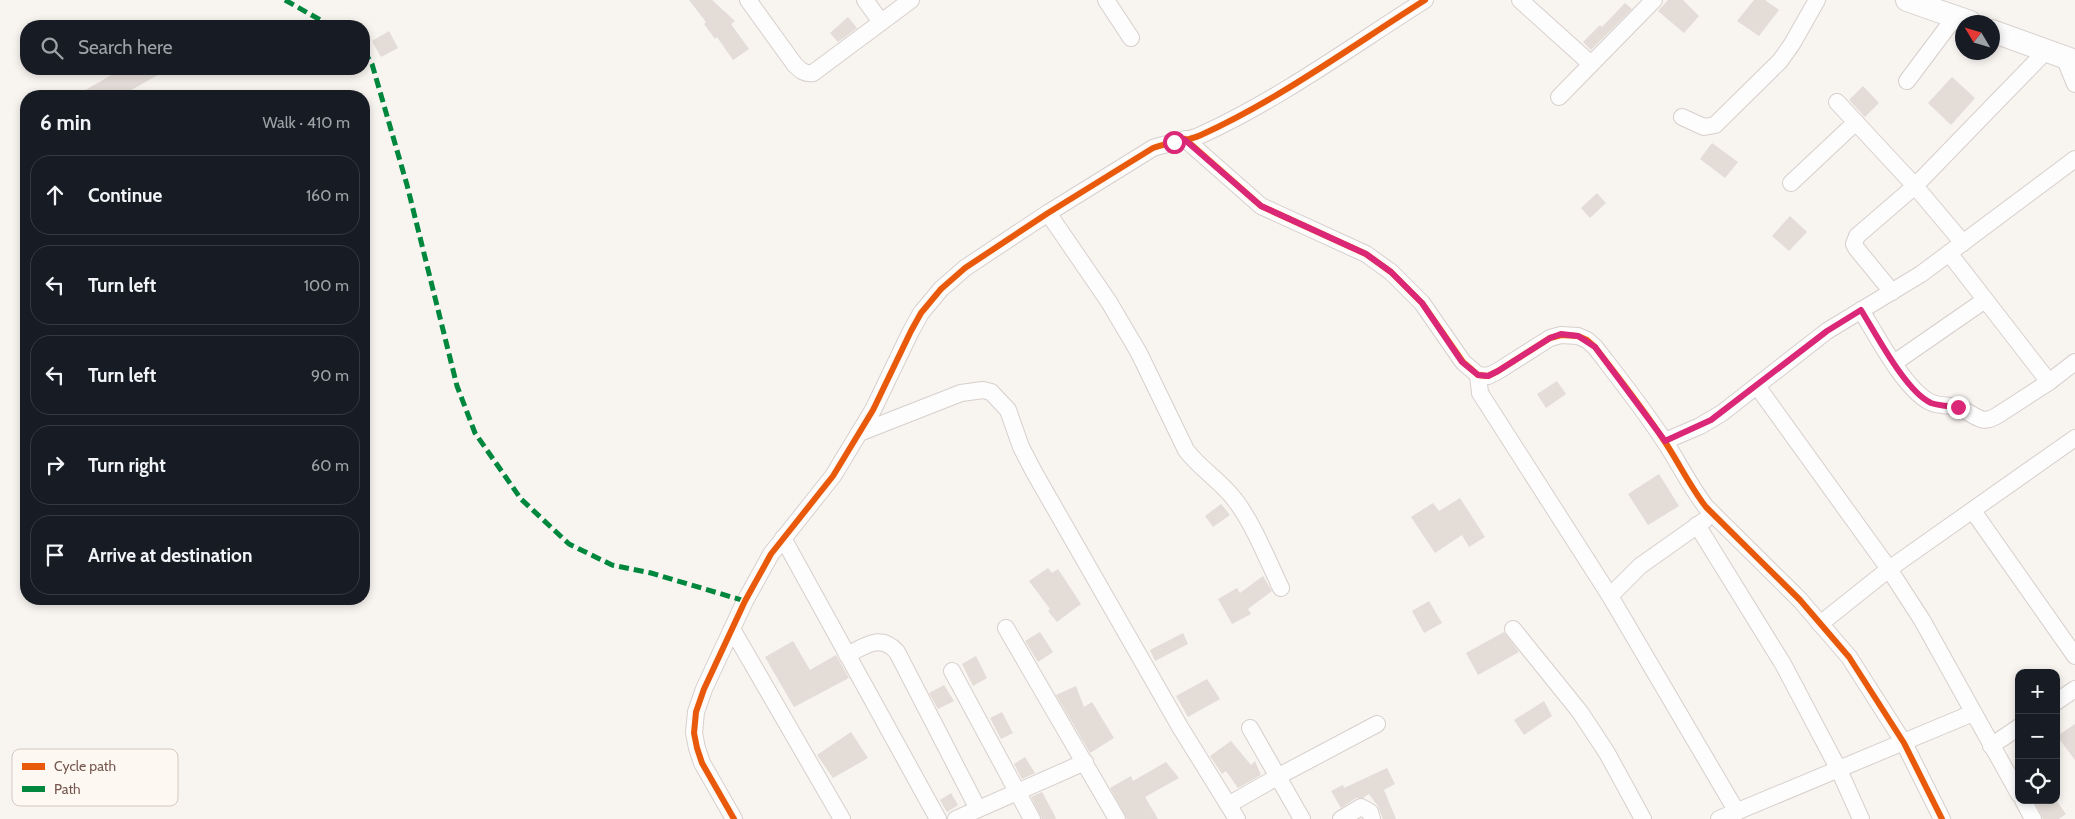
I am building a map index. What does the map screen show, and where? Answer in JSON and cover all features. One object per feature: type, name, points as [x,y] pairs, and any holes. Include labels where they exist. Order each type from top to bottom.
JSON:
[{"type":"main road","points":[[1907,0],[1955,17]]},
{"type":"main road","points":[[2000,34],[2062,56]]},
{"type":"street","points":[[748,0],[795,65],[808,74],[911,0]]},
{"type":"street","points":[[866,0],[881,22]]},
{"type":"street","points":[[1106,0],[1131,38]]},
{"type":"street","points":[[734,819],[702,763],[694,733],[696,712],[699,704],[732,629],[771,554],[833,476],[873,410],[921,313],[941,288],[965,268],[1048,213],[1154,148],[1199,136],[1281,92],[1425,0]]},
{"type":"street","points":[[1559,97],[1654,0]]},
{"type":"street","points":[[1682,117],[1704,127],[1715,125],[1780,61],[1818,0]]},
{"type":"street","points":[[1523,1],[1592,64]]},
{"type":"street","points":[[1907,81],[1955,29]]},
{"type":"street","points":[[1892,292],[1856,248],[1854,240],[2062,56],[2075,84]]},
{"type":"street","points":[[1836,102],[1915,186],[1963,242]]},
{"type":"street","points":[[1791,184],[1856,122]]},
{"type":"street","points":[[1185,140],[1261,206],[1366,254],[1391,272],[1422,303],[1462,362],[1478,375],[1488,376],[1498,371],[1550,338],[1569,334],[1578,336],[1595,347],[1665,441],[1693,490],[1712,515],[1800,600],[1860,671],[1904,743],[1942,819]]},
{"type":"street","points":[[1665,441],[1711,420],[1827,331],[1892,292],[1949,253],[2075,158]]},
{"type":"street","points":[[1048,213],[1109,302],[1139,353],[1186,450],[1224,488],[1241,509],[1282,588]]},
{"type":"street","points":[[1949,253],[2049,382]]},
{"type":"street","points":[[1894,363],[1985,300]]},
{"type":"street","points":[[1861,310],[1912,388],[1931,403],[1958,407],[1985,420],[1990,420],[2049,382],[2075,362]]},
{"type":"street","points":[[1478,375],[1480,393],[1747,812]]},
{"type":"street","points":[[1757,386],[1890,569],[1922,620],[2015,787]]},
{"type":"street","points":[[859,433],[961,393],[983,390],[991,392],[998,398],[1008,410],[1021,446],[1034,472],[1180,727],[1237,819]]},
{"type":"street","points":[[1820,624],[1890,569],[2075,438]]},
{"type":"street","points":[[1973,511],[2075,656]]},
{"type":"street","points":[[1610,596],[1640,566],[1712,515]]},
{"type":"street","points":[[1697,525],[1783,664],[1839,770],[1861,819]]},
{"type":"street","points":[[783,538],[938,819]]},
{"type":"street","points":[[1006,628],[1117,819]]},
{"type":"street","points":[[732,629],[842,819]]},
{"type":"street","points":[[1513,629],[1607,752],[1643,819]]},
{"type":"street","points":[[847,655],[872,643],[885,642],[891,645],[978,809]]},
{"type":"street","points":[[952,671],[1032,819]]},
{"type":"street","points":[[2060,699],[2075,689]]},
{"type":"street","points":[[1719,819],[1747,812],[1839,770],[1973,714]]},
{"type":"street","points":[[1228,805],[1278,776],[1377,724]]},
{"type":"street","points":[[1250,728],[1302,819]]},
{"type":"street","points":[[1991,746],[2015,730]]},
{"type":"street","points":[[956,819],[1085,762]]},
{"type":"street","points":[[2024,804],[2033,819]]},
{"type":"street","points":[[1340,819],[1361,807],[1366,808],[1370,812],[1372,819]]},
{"type":"building","points":[[689,0],[712,0],[735,21],[731,24],[749,49],[733,60],[717,37],[715,39],[704,24],[706,22]]},
{"type":"building","points":[[1668,0],[1683,0],[1699,16],[1684,33],[1658,11]]},
{"type":"building","points":[[1754,0],[1765,0],[1779,10],[1759,36],[1737,21]]},
{"type":"building","points":[[1625,3],[1632,9],[1591,50],[1583,42],[1600,25],[1602,27]]},
{"type":"building","points":[[848,17],[857,28],[838,42],[830,33]]},
{"type":"building","points":[[389,31],[398,48],[381,57],[372,41]]},
{"type":"building","points":[[112,75],[158,75],[131,90],[85,90]]},
{"type":"building","points":[[1952,77],[1975,98],[1951,125],[1928,103]]},
{"type":"building","points":[[1863,86],[1879,103],[1865,117],[1849,100]]},
{"type":"building","points":[[1712,143],[1738,162],[1725,178],[1700,159]]},
{"type":"building","points":[[1597,193],[1606,203],[1590,218],[1581,208]]},
{"type":"building","points":[[1790,216],[1807,232],[1789,251],[1772,236]]},
{"type":"building","points":[[1557,381],[1566,394],[1546,408],[1537,394]]},
{"type":"building","points":[[1659,474],[1679,506],[1648,525],[1628,494]]},
{"type":"building","points":[[1460,498],[1485,537],[1469,547],[1462,535],[1435,553],[1411,517],[1433,503],[1439,511]]},
{"type":"building","points":[[1221,504],[1230,515],[1213,527],[1205,516]]},
{"type":"building","points":[[1048,568],[1052,573],[1058,569],[1081,604],[1057,622],[1048,611],[1050,609],[1029,581]]},
{"type":"building","points":[[1263,576],[1272,591],[1248,609],[1251,614],[1232,624],[1218,599],[1237,588],[1240,593]]},
{"type":"building","points":[[1429,601],[1442,623],[1424,633],[1412,611]]},
{"type":"building","points":[[1040,632],[1053,652],[1038,662],[1025,641]]},
{"type":"building","points":[[1504,632],[1519,652],[1478,675],[1466,653]]},
{"type":"building","points":[[1183,633],[1188,644],[1155,661],[1150,650]]},
{"type":"building","points":[[793,641],[810,670],[836,655],[849,678],[794,707],[765,657]]},
{"type":"building","points":[[976,656],[987,678],[973,686],[962,664]]},
{"type":"building","points":[[1207,679],[1220,699],[1188,717],[1176,696]]},
{"type":"building","points":[[944,685],[954,701],[938,709],[929,693]]},
{"type":"building","points":[[1076,686],[1084,707],[1092,702],[1114,738],[1090,753],[1056,695]]},
{"type":"building","points":[[1544,701],[1552,716],[1524,735],[1514,720]]},
{"type":"building","points":[[1002,712],[1013,733],[1001,739],[990,718]]},
{"type":"building","points":[[2075,724],[2075,760],[2060,740],[2060,734]]},
{"type":"building","points":[[851,732],[868,758],[833,778],[817,755]]},
{"type":"building","points":[[1231,741],[1251,765],[1255,761],[1261,775],[1238,788],[1226,771],[1222,774],[1210,756]]},
{"type":"building","points":[[1025,757],[1035,773],[1022,779],[1014,764]]},
{"type":"building","points":[[1166,762],[1179,778],[1145,797],[1158,819],[1127,819],[1110,788],[1131,776],[1133,781]]},
{"type":"building","points":[[1387,768],[1395,784],[1384,790],[1396,819],[1383,819],[1378,806],[1369,794],[1363,798],[1356,798],[1341,808],[1331,791],[1343,785],[1344,788]]},
{"type":"building","points":[[1042,792],[1056,819],[1042,819],[1031,797]]},
{"type":"building","points":[[951,793],[958,805],[947,812],[940,800]]},
{"type":"building","points":[[2036,804],[2059,804],[2066,814],[2059,819],[2043,819]]},
{"type":"marked path","points":[[285,0],[320,20]]},
{"type":"marked path","points":[[370,61],[407,185],[457,386],[475,433],[521,499],[569,544],[612,565],[651,573],[745,601]]},
{"type":"cycle path","points":[[734,819],[702,763],[697,748],[694,733],[696,712],[704,689],[745,601],[771,554],[833,476],[873,410],[921,313],[941,289],[965,268],[1048,213],[1153,148],[1195,137],[1230,121],[1287,89],[1425,0]]},
{"type":"cycle path","points":[[1185,139],[1261,206],[1366,254],[1391,272],[1422,303],[1463,362],[1478,375],[1488,376],[1550,338],[1561,335],[1578,336],[1587,340],[1595,347],[1655,427],[1706,507],[1800,600],[1849,657],[1904,743],[1942,819]]},
{"type":"route","points":[[1174,142],[1185,140],[1253,200],[1269,211],[1317,230],[1366,254],[1391,272],[1422,303],[1462,362],[1478,375],[1488,376],[1550,338],[1561,334],[1578,336],[1587,340],[1595,347],[1665,441],[1700,426],[1722,413],[1827,331],[1861,310],[1912,388],[1931,403],[1958,407]]}]
